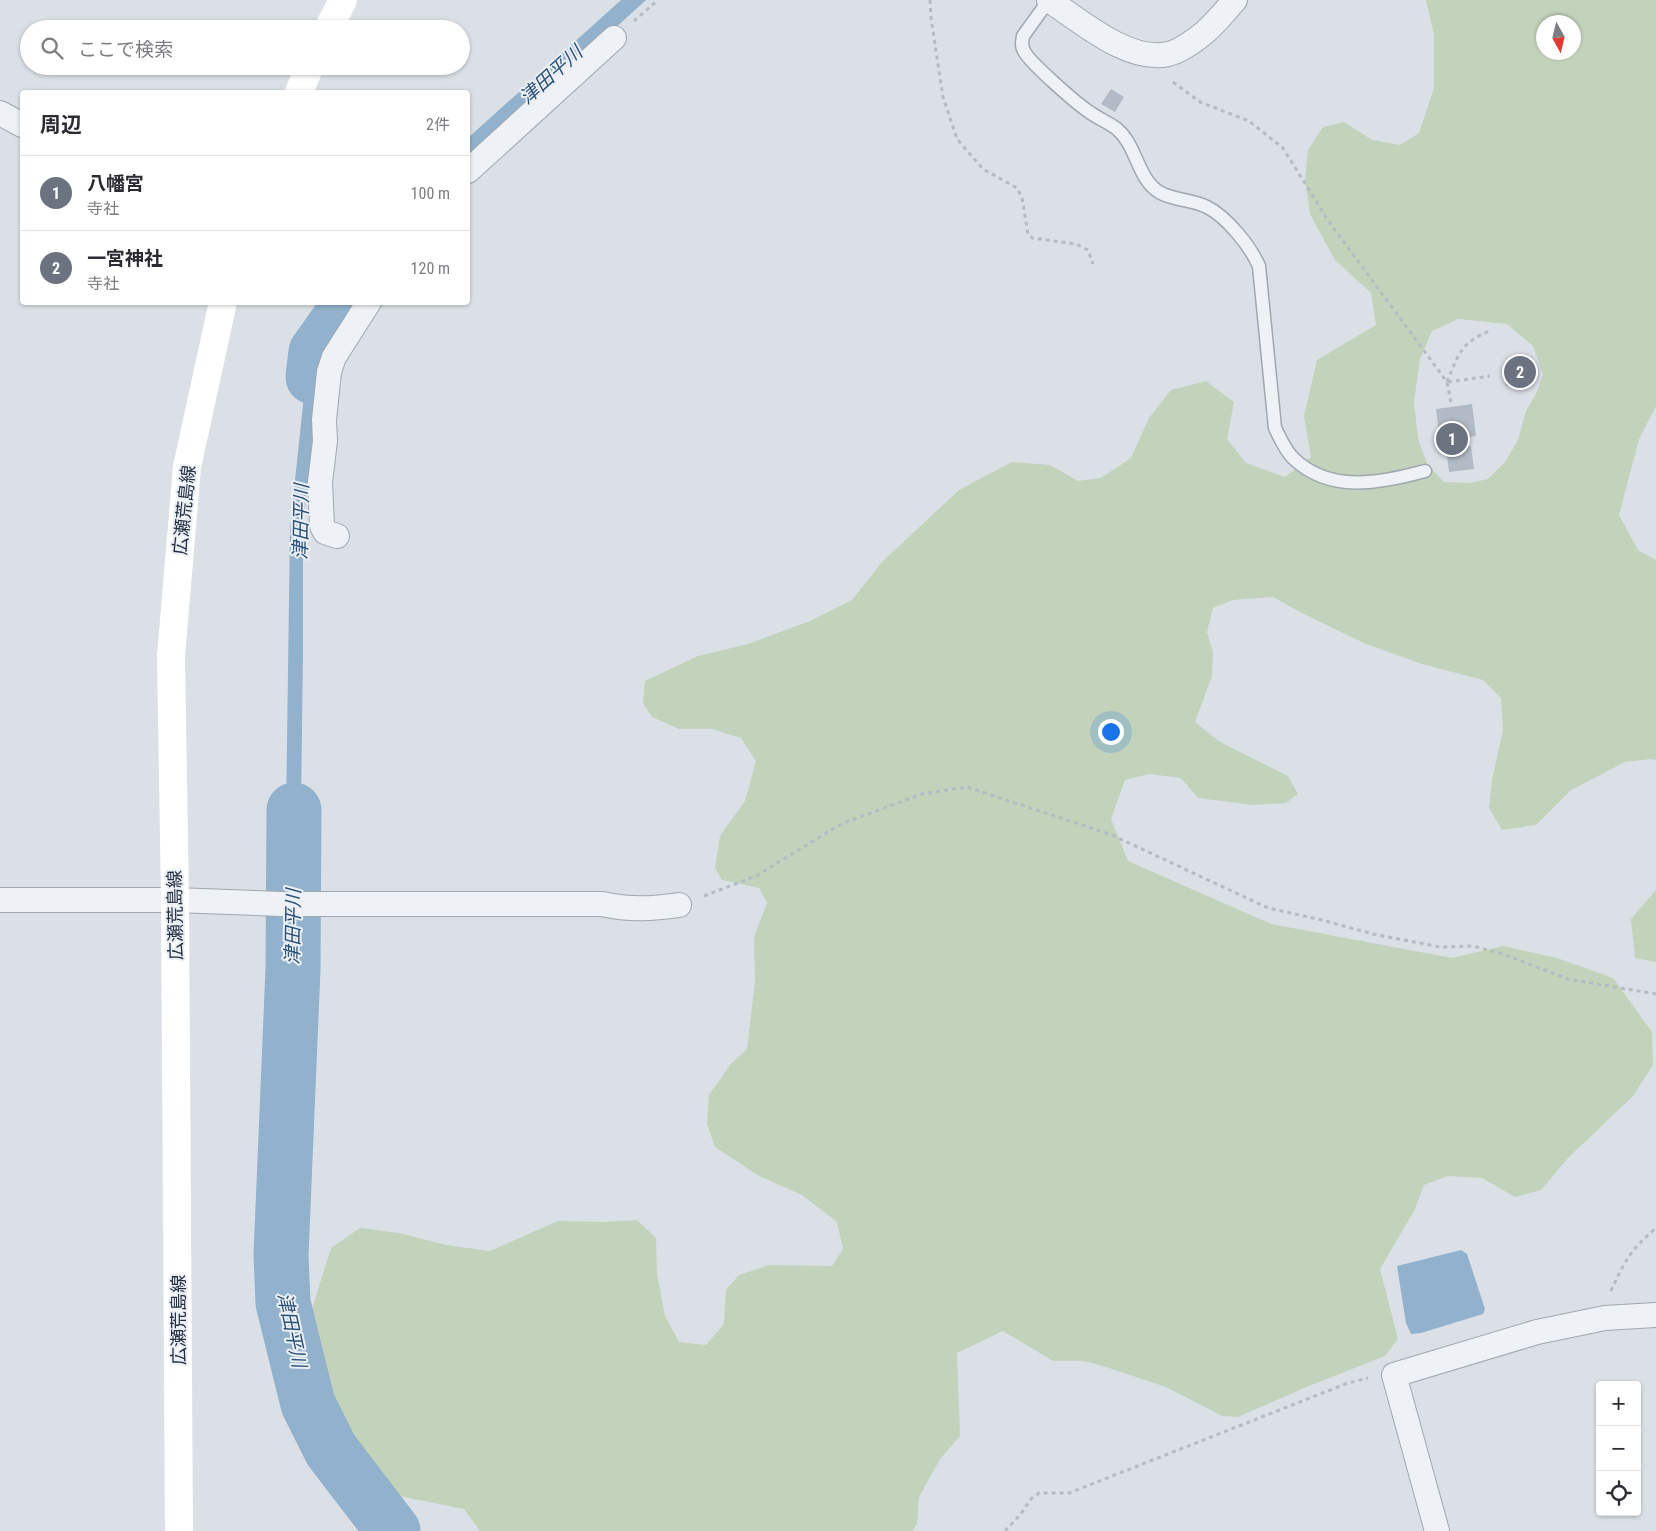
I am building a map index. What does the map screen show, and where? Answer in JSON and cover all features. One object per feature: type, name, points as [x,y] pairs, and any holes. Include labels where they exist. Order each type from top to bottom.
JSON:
[{"type":"main road","points":[[333,20],[343,0]]},
{"type":"main road","points":[[300,90],[306,75]]},
{"type":"main road","name":"広瀬荒島線","points":[[179,1531],[175,900],[171,656],[187,467],[221,305]]},
{"type":"street","points":[[1049,0],[1112,42],[1127,50],[1141,54],[1168,54],[1180,49],[1206,32],[1235,0]]},
{"type":"street","points":[[470,169],[614,38]]},
{"type":"street","points":[[0,113],[20,124]]},
{"type":"street","points":[[337,536],[325,532],[322,526],[320,482],[325,441],[324,420],[328,382],[334,357],[360,307]]},
{"type":"street","points":[[0,900],[175,900],[281,904],[602,904],[620,908],[648,909],[679,905]]},
{"type":"street","points":[[1437,1531],[1394,1375],[1537,1332],[1605,1318],[1656,1315]]},
{"type":"lane","points":[[1049,0],[1023,36],[1022,44],[1029,59],[1088,111],[1117,129],[1128,140],[1147,180],[1160,192],[1181,200],[1207,206],[1245,241],[1253,254],[1259,266],[1275,428],[1293,458],[1310,471],[1323,477],[1340,481],[1364,483],[1382,481],[1425,471]]},
{"type":"path","points":[[930,0],[943,97],[957,138],[983,169],[1017,188],[1022,198],[1028,234],[1032,238],[1076,244],[1088,250],[1093,264]]},
{"type":"path","points":[[1141,54],[1200,102],[1249,121],[1283,148],[1327,218],[1447,382],[1451,403]]},
{"type":"path","points":[[1447,382],[1460,351],[1476,336],[1492,330]]},
{"type":"path","points":[[1447,382],[1490,376]]},
{"type":"path","points":[[679,905],[756,876],[841,824],[922,794],[967,787],[1112,835],[1268,908],[1373,934],[1440,947],[1473,946],[1503,954],[1568,980],[1656,994]]},
{"type":"path","points":[[1605,1318],[1604,1306],[1625,1260],[1641,1240],[1656,1228]]},
{"type":"path","points":[[1005,1531],[1020,1515],[1030,1499],[1039,1493],[1069,1493],[1348,1383],[1394,1375]]},
{"type":"green space","points":[[1426,0],[1656,0],[1656,406],[1639,439],[1619,515],[1638,550],[1656,560],[1656,760],[1625,762],[1571,790],[1536,825],[1502,830],[1489,808],[1492,780],[1503,730],[1501,698],[1483,680],[1422,664],[1366,644],[1273,597],[1233,600],[1213,608],[1207,632],[1213,652],[1212,676],[1195,722],[1220,742],[1288,776],[1298,794],[1286,803],[1253,805],[1198,798],[1181,778],[1149,774],[1125,780],[1111,819],[1128,861],[1271,924],[1452,958],[1503,946],[1557,958],[1613,978],[1652,1032],[1653,1065],[1633,1096],[1568,1158],[1541,1190],[1515,1197],[1482,1178],[1448,1176],[1424,1185],[1414,1211],[1380,1269],[1398,1339],[1385,1356],[1238,1417],[1222,1416],[1166,1387],[1106,1367],[1084,1361],[1053,1361],[1003,1331],[957,1353],[960,1436],[940,1459],[919,1497],[917,1524],[912,1531],[480,1531],[464,1509],[379,1492],[355,1469],[317,1360],[311,1312],[331,1248],[360,1228],[399,1233],[446,1245],[490,1251],[558,1221],[605,1222],[637,1220],[656,1238],[657,1274],[665,1316],[679,1342],[706,1345],[724,1324],[726,1290],[739,1275],[769,1265],[832,1266],[843,1249],[837,1222],[802,1195],[759,1176],[715,1147],[707,1124],[709,1095],[730,1065],[747,1049],[755,982],[754,937],[767,903],[759,888],[722,880],[715,868],[720,836],[745,801],[756,761],[741,738],[712,729],[679,729],[652,717],[643,703],[645,681],[698,656],[748,644],[810,621],[852,600],[882,562],[959,490],[1012,462],[1050,465],[1078,481],[1101,478],[1131,458],[1149,418],[1171,390],[1206,381],[1234,402],[1227,439],[1246,463],[1285,477],[1311,457],[1304,416],[1317,360],[1376,325],[1371,293],[1335,260],[1310,214],[1305,179],[1308,150],[1323,127],[1344,122],[1372,140],[1400,145],[1419,133],[1434,88],[1434,35]],"holes":[[[1458,319],[1507,324],[1533,346],[1543,374],[1537,392],[1526,411],[1518,440],[1505,462],[1488,479],[1470,483],[1444,482],[1427,464],[1418,439],[1414,402],[1420,359],[1432,331]]]},
{"type":"green space","points":[[1656,890],[1656,962],[1635,958],[1631,919]]},
{"type":"water","points":[[621,0],[646,0],[470,160],[470,136]]},
{"type":"water","points":[[337,306],[345,312],[346,319],[321,360],[303,527],[300,885],[285,887],[290,528],[309,348]]},
{"type":"water","points":[[1461,1250],[1467,1254],[1485,1309],[1483,1314],[1421,1333],[1411,1334],[1406,1323],[1397,1266]]},
{"type":"building","points":[[1111,89],[1124,97],[1115,112],[1101,104]]},
{"type":"building","points":[[1523,362],[1524,366],[1534,365],[1536,377],[1525,379],[1526,383],[1506,386],[1503,365]]},
{"type":"building","points":[[1472,404],[1476,436],[1464,438],[1465,447],[1471,446],[1474,469],[1449,472],[1446,448],[1452,448],[1451,440],[1440,442],[1436,409]]},
{"type":"waterway","name":"津田平川","points":[[313,377],[316,352],[343,314],[347,305]]},
{"type":"waterway","name":"津田平川","points":[[294,810],[293,969],[281,1255],[283,1303],[308,1404],[331,1450],[393,1531]]},
{"type":"place","name":"一宮神社","points":[[1520,372]]},
{"type":"place","name":"八幡宮","points":[[1452,439]]}]
